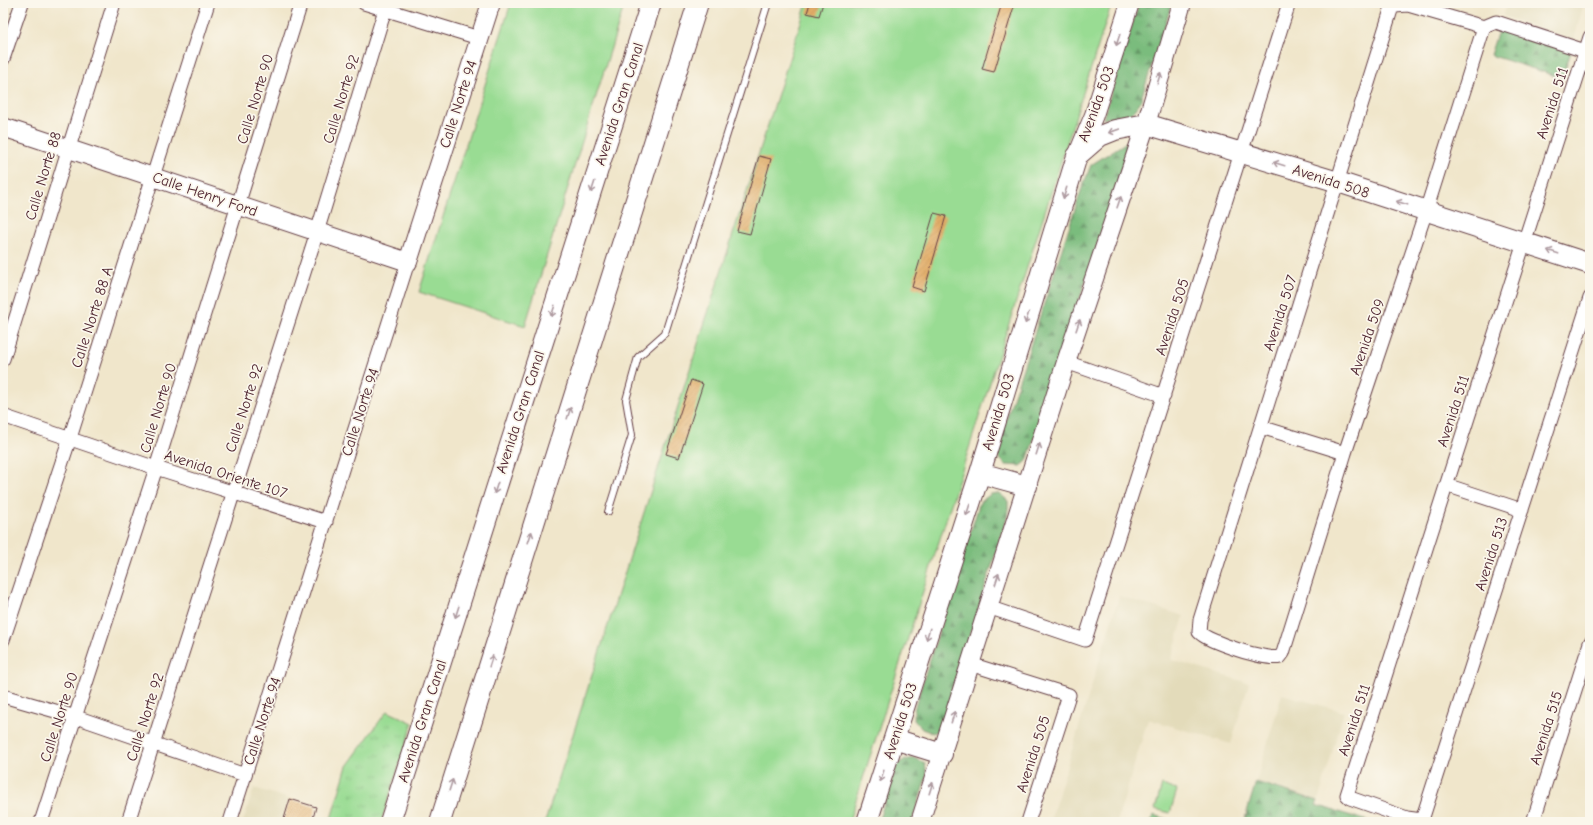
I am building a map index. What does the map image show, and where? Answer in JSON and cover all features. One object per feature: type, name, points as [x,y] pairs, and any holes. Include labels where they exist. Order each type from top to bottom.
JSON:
[{"type":"main road","name":"Avenida Gran Canal","points":[[390,822],[651,3]]},
{"type":"main road","points":[[440,822],[698,3]]},
{"type":"main road","name":"Avenida 508","points":[[1077,156],[1100,136],[1115,130],[1146,124],[1338,182],[1590,264]]},
{"type":"main road","name":"Avenida 503","points":[[867,822],[980,473],[1077,156]]},
{"type":"main road","points":[[980,473],[1026,486]]},
{"type":"main road","points":[[894,739],[942,754]]},
{"type":"street","points":[[3,59],[22,3]]},
{"type":"street","name":"Calle Norte 88","points":[[3,359],[114,3]]},
{"type":"street","name":"Calle Norte 88 A","points":[[3,640],[70,438],[208,3]]},
{"type":"street","name":"Calle Norte 90","points":[[41,822],[156,468],[301,3]]},
{"type":"street","points":[[364,3],[386,6],[479,38]]},
{"type":"street","name":"Calle Norte 94","points":[[230,822],[491,3]]},
{"type":"street","name":"Avenida 503","points":[[1077,156],[1094,114],[1130,3]]},
{"type":"street","points":[[920,822],[1066,362],[1146,124],[1182,3]]},
{"type":"street","name":"Avenida 505","points":[[988,607],[1085,640],[1289,3]]},
{"type":"street","name":"Calle Norte 92","points":[[128,822],[317,232],[386,6]]},
{"type":"street","name":"Avenida 507","points":[[1280,657],[1269,658],[1208,639],[1199,632],[1200,620],[1338,182],[1388,15],[1395,6],[1408,6],[1484,27]]},
{"type":"street","points":[[1484,27],[1496,22],[1585,51]]},
{"type":"street","name":"Avenida 509","points":[[1280,657],[1345,453],[1426,211],[1484,27]]},
{"type":"street","name":"Avenida 511","points":[[1422,820],[1407,818],[1354,800],[1346,795],[1590,37]]},
{"type":"street","name":"Calle Henry Ford","points":[[3,126],[408,262]]},
{"type":"street","name":"Avenida 513","points":[[1422,820],[1590,298]]},
{"type":"street","points":[[1066,362],[1164,396]]},
{"type":"street","name":"Avenida Oriente 107","points":[[3,416],[156,468],[326,522]]},
{"type":"street","points":[[1261,426],[1345,453]]},
{"type":"street","points":[[1446,485],[1522,510]]},
{"type":"street","name":"Avenida 515","points":[[1533,822],[1590,643]]},
{"type":"street","name":"Avenida 505","points":[[970,664],[1069,695],[1028,822]]},
{"type":"street","points":[[3,696],[76,717],[245,775]]},
{"type":"lane","points":[[608,512],[632,435],[626,400],[638,358],[664,333],[768,3]]},
{"type":"shaded area","points":[[1507,3],[1584,3],[1574,40],[1503,16]]},
{"type":"shaded area","points":[[1119,596],[1184,616],[1171,660],[1249,683],[1231,744],[1148,719],[1117,822],[1050,822]]},
{"type":"shaded area","points":[[1282,694],[1344,712],[1318,801],[1256,782]]},
{"type":"shaded area","points":[[254,788],[316,807],[312,822],[243,822]]},
{"type":"green space","points":[[511,3],[625,3],[525,326],[419,292]]},
{"type":"green space","points":[[807,3],[1112,3],[849,822],[545,822]]},
{"type":"green space","points":[[1139,3],[1172,3],[1140,102],[1132,113],[1103,119]]},
{"type":"green space","points":[[1499,28],[1571,52],[1562,78],[1490,55]]},
{"type":"green space","points":[[1125,143],[1128,151],[1027,461],[1021,466],[1006,465],[996,455],[1001,435],[1082,188],[1091,165]]},
{"type":"green space","points":[[999,493],[1008,501],[1008,514],[941,728],[933,733],[922,729],[914,720],[914,710],[980,502],[991,494]]},
{"type":"green space","points":[[387,711],[413,723],[381,822],[330,822],[347,766]]},
{"type":"green space","points":[[915,758],[925,763],[927,775],[912,822],[878,822],[897,764],[904,760]]},
{"type":"green space","points":[[1256,782],[1318,801],[1316,805],[1371,822],[1244,822]]},
{"type":"green space","points":[[1162,785],[1177,790],[1170,813],[1155,809]]},
{"type":"green space","points":[[1153,815],[1176,822],[1151,822]]},
{"type":"building","points":[[810,3],[823,3],[819,16],[807,13]]},
{"type":"building","points":[[1002,3],[1015,3],[994,72],[982,69]]},
{"type":"building","points":[[759,156],[771,159],[750,234],[737,231]]},
{"type":"building","points":[[934,213],[946,216],[924,291],[912,287]]},
{"type":"building","points":[[691,380],[703,384],[679,458],[666,454]]},
{"type":"building","points":[[290,799],[316,807],[312,822],[283,822]]}]
